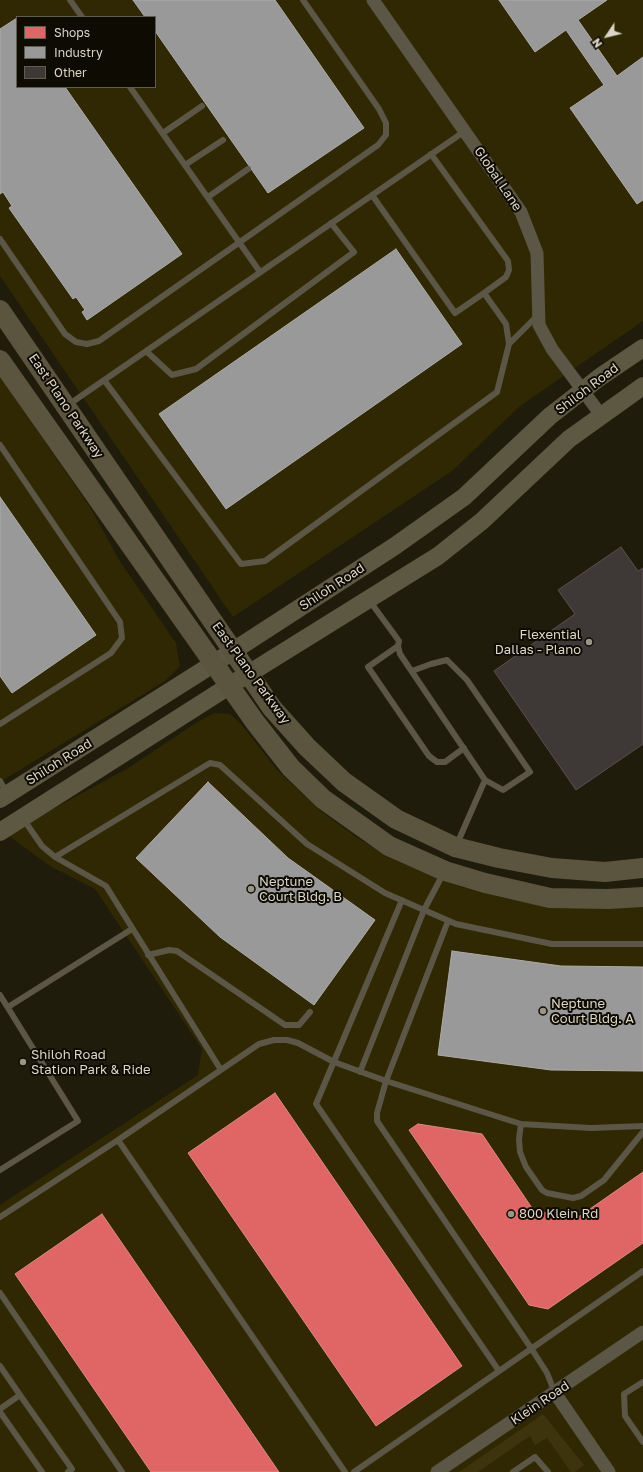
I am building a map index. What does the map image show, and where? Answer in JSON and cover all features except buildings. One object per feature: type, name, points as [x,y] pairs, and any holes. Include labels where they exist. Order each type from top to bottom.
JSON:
[{"type":"main road","name":"East Plano Parkway","points":[[0,310],[234,650],[272,708],[307,747],[344,782],[396,818],[455,847],[499,858],[552,868],[605,872],[643,868]]},
{"type":"main road","name":"Shiloh Road","points":[[2,791],[213,664],[395,546],[464,497],[550,416],[582,391],[643,348]]},
{"type":"main road","name":"East Plano Parkway","points":[[0,360],[229,686],[291,768],[323,799],[389,846],[445,871],[485,883],[550,898],[608,899],[643,897]]},
{"type":"main road","name":"Shiloh Road","points":[[0,832],[229,686],[438,556],[482,522],[570,439],[601,415],[643,386]]},
{"type":"main road","points":[[44,422],[66,407]]},
{"type":"main road","points":[[2,791],[23,818]]},
{"type":"main road","points":[[445,871],[455,847]]},
{"type":"street","name":"Global Lane","points":[[373,0],[521,212],[537,253],[539,325],[552,349],[601,415]]},
{"type":"street","name":"Klein Road","points":[[437,1472],[643,1332]]},
{"type":"street","points":[[554,1393],[609,1472]]},
{"type":"lane","points":[[70,0],[81,16]]},
{"type":"lane","points":[[0,239],[65,334],[76,342],[87,344],[99,341],[111,334],[240,241],[378,145],[386,134],[386,123],[379,109],[303,0]]},
{"type":"lane","points":[[131,88],[240,241],[260,272]]},
{"type":"lane","points":[[163,133],[202,106]]},
{"type":"lane","points":[[66,407],[465,131]]},
{"type":"lane","points":[[185,165],[223,140]]},
{"type":"lane","points":[[372,195],[455,313],[484,293],[506,277],[509,270],[508,261],[431,154]]},
{"type":"lane","points":[[208,197],[248,170]]},
{"type":"lane","points":[[146,351],[172,375],[196,369],[354,252],[331,223]]},
{"type":"lane","points":[[104,380],[241,564],[264,561],[497,392],[509,344],[506,324],[484,293]]},
{"type":"lane","points":[[509,344],[539,314]]},
{"type":"lane","points":[[0,445],[120,622],[122,638],[111,653],[0,724]]},
{"type":"lane","points":[[368,600],[399,641],[398,646],[400,654],[486,780],[503,790],[530,772],[467,680],[447,660],[412,671]]},
{"type":"lane","points":[[398,646],[368,667],[429,756],[437,762],[444,762],[464,748]]},
{"type":"lane","points":[[55,857],[210,763],[220,765],[307,844],[385,892],[448,921],[456,924],[552,944],[643,944]]},
{"type":"lane","points":[[455,847],[486,780]]},
{"type":"lane","points":[[23,818],[42,846],[55,857],[106,886],[221,1070]]},
{"type":"lane","points":[[360,1072],[424,910],[445,871]]},
{"type":"lane","points":[[402,900],[316,1104],[499,1371]]},
{"type":"lane","points":[[448,921],[386,1081],[377,1113],[378,1121],[381,1128],[531,1348],[547,1373],[554,1393]]},
{"type":"lane","points":[[8,1007],[132,929]]},
{"type":"lane","points":[[148,955],[169,950],[177,951],[285,1025],[299,1025],[310,1012]]},
{"type":"lane","points":[[0,995],[78,1120],[0,1170]]},
{"type":"lane","points":[[0,1217],[118,1140],[259,1044],[274,1040],[287,1040],[298,1043],[334,1062],[360,1072],[521,1124],[591,1128],[643,1126]]},
{"type":"lane","points":[[521,1124],[519,1139],[520,1152],[526,1167],[542,1190],[548,1193],[573,1198],[581,1196],[604,1180],[643,1132]]},
{"type":"lane","points":[[118,1140],[345,1472]]},
{"type":"lane","points":[[354,1472],[643,1271]]},
{"type":"lane","points":[[0,1293],[122,1472]]},
{"type":"lane","points":[[0,1366],[71,1471]]},
{"type":"lane","points":[[643,1382],[624,1394],[625,1416],[643,1442]]},
{"type":"lane","points":[[20,1395],[0,1411],[42,1472]]},
{"type":"lane","points":[[513,1472],[535,1457],[548,1472]]},
{"type":"shaded area","points":[[0,0],[643,0],[643,321],[520,406],[452,471],[233,617],[0,276]]},
{"type":"shaded area","points":[[0,377],[90,507],[119,560],[176,643],[180,666],[165,681],[0,782]]},
{"type":"shaded area","points":[[214,713],[230,714],[241,724],[278,771],[321,811],[356,837],[393,859],[458,886],[512,900],[558,907],[643,905],[643,1472],[0,1472],[0,1205],[198,1075],[202,1049],[95,889],[50,866],[9,836],[51,810],[130,767],[196,723]]},
{"type":"shaded area","points":[[543,1414],[584,1465],[575,1472],[571,1472],[547,1438],[535,1445],[530,1436],[478,1472],[459,1472]]},
{"type":"place","name":"Flexential Dallas - Plano","points":[[589,642]]},
{"type":"place","name":"Neptune Court Bldg. B","points":[[251,889]]},
{"type":"place","name":"Neptune Court Bldg. A","points":[[543,1011]]},
{"type":"place","name":"Shiloh Road Station Park & Ride","points":[[23,1062]]},
{"type":"place","name":"800 Klein Rd","points":[[511,1214]]}]
